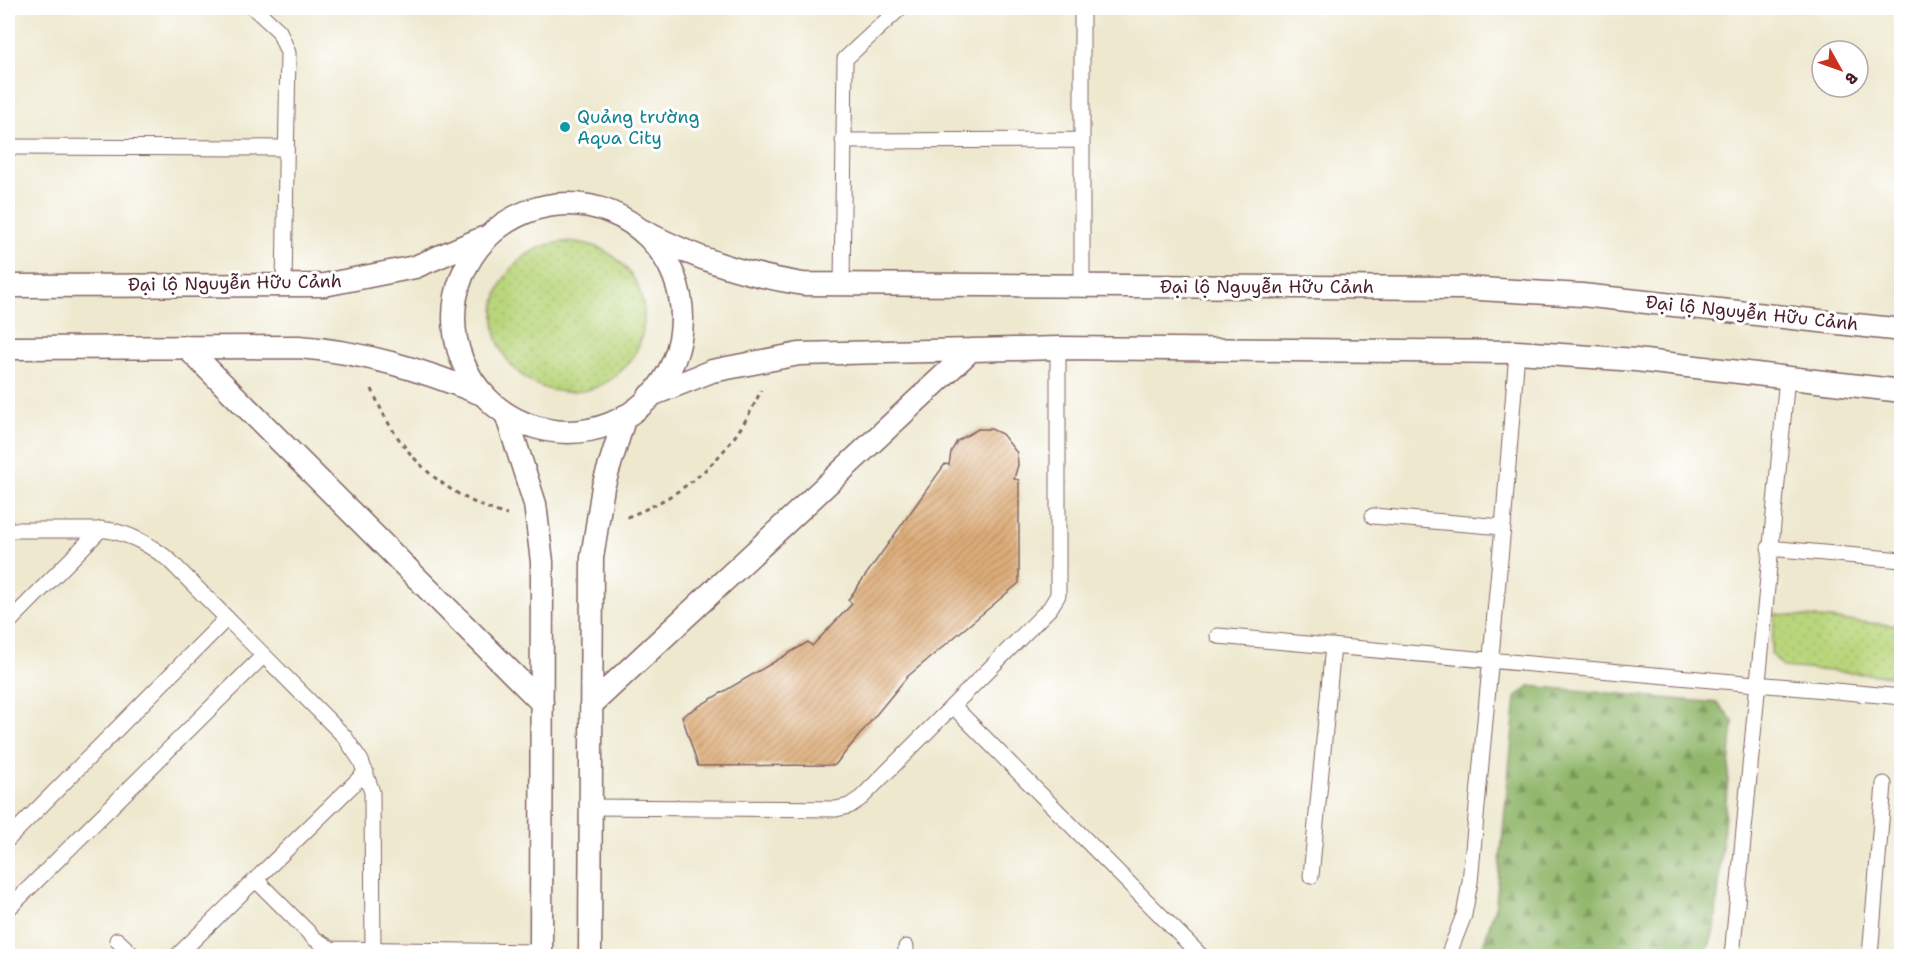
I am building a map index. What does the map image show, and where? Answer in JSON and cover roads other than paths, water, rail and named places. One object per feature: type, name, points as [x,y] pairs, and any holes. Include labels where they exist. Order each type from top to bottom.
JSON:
[{"type":"main road","name":"Đại lộ Nguyễn Hữu Cảnh","points":[[8,286],[324,285],[382,276],[415,267],[490,235],[525,212],[565,204],[605,210],[681,251],[737,271],[803,284],[1463,288],[1582,295],[1902,330]]},
{"type":"main road","points":[[490,235],[465,268],[454,308],[458,349],[470,377],[482,394],[506,414],[534,427],[565,431],[596,428],[625,416],[649,396],[672,362],[679,342],[681,311],[676,281],[667,262],[641,230]]},
{"type":"main road","points":[[186,347],[542,703]]},
{"type":"main road","points":[[8,348],[299,347],[351,352],[399,364],[482,394]]},
{"type":"main road","points":[[649,396],[712,371],[771,357],[825,352],[1058,348],[1517,352],[1636,360],[1902,391]]},
{"type":"main road","points":[[591,705],[970,350]]},
{"type":"main road","points":[[506,414],[526,471],[540,536],[543,585],[541,954]]},
{"type":"main road","points":[[590,957],[592,558],[603,487],[625,416]]},
{"type":"street","points":[[254,8],[279,31],[288,53],[284,285]]},
{"type":"street","points":[[842,286],[845,59],[900,8]]},
{"type":"street","points":[[1082,8],[1082,287]]},
{"type":"street","points":[[843,141],[1082,140]]},
{"type":"street","points":[[8,147],[286,148]]},
{"type":"street","points":[[591,807],[843,808],[861,798],[1050,608],[1058,595],[1058,348]]},
{"type":"street","points":[[1448,957],[1464,915],[1470,882],[1517,352]]},
{"type":"street","points":[[1732,957],[1787,377]]},
{"type":"street","points":[[1373,516],[1503,527]]},
{"type":"street","points":[[8,530],[101,530],[136,537],[158,551],[344,735],[366,772],[374,810],[373,954]]},
{"type":"street","points":[[8,623],[101,530]]},
{"type":"street","points":[[1769,548],[1902,560]]},
{"type":"street","points":[[8,839],[227,618]]},
{"type":"street","points":[[1218,636],[1902,697]]},
{"type":"street","points":[[1311,876],[1333,646]]},
{"type":"street","points":[[8,909],[264,655]]},
{"type":"street","points":[[953,706],[1201,957]]},
{"type":"street","points":[[177,957],[366,772]]},
{"type":"street","points":[[1870,957],[1884,784]]},
{"type":"street","points":[[256,880],[323,945],[339,951],[373,954],[541,954]]},
{"type":"street","points":[[117,940],[134,957]]},
{"type":"place","name":"Quảng trường Aqua City","points":[[565,127]]}]
